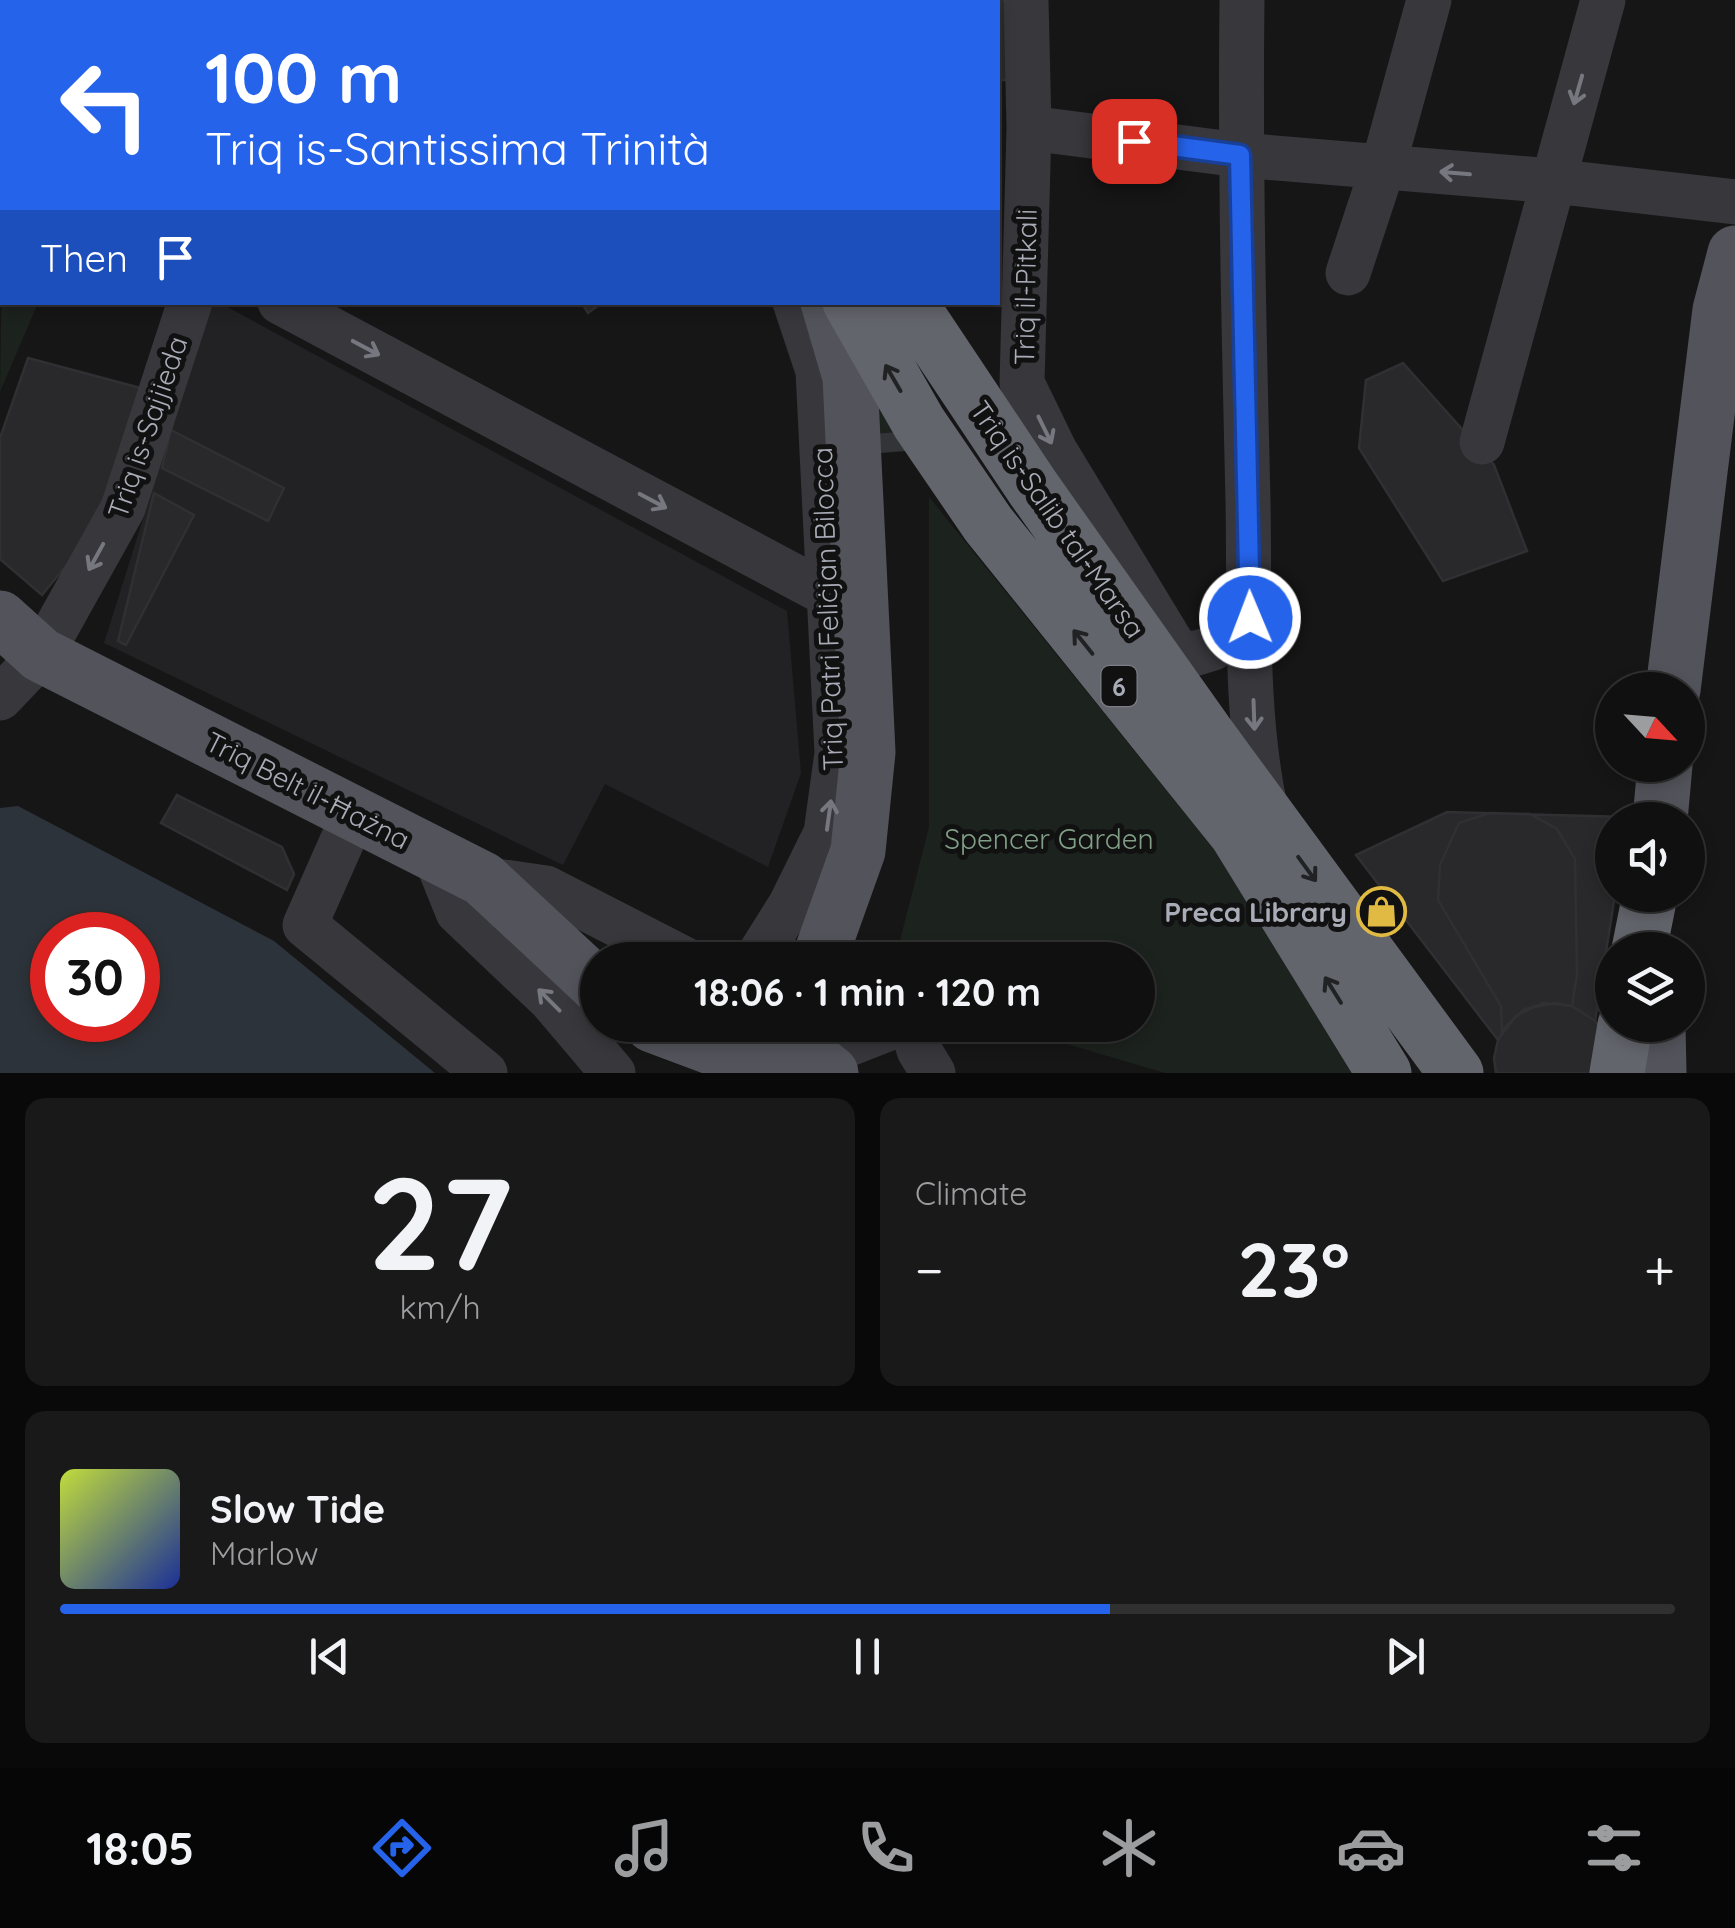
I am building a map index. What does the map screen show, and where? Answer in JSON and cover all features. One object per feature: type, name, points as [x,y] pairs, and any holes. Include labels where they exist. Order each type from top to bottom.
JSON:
[{"type":"highway","name":"Triq is-Salib tal-Marsa","points":[[852,305],[920,424],[988,524],[1237,834],[1384,1073]]},
{"type":"highway","name":"Triq is-Salib tal-Marsa","points":[[911,305],[1033,488],[1166,654],[1207,734],[1266,813]]},
{"type":"highway","name":"6","points":[[1266,813],[1456,1073]]},
{"type":"highway","points":[[1617,1073],[1622,1042]]},
{"type":"highway","points":[[1640,1073],[1645,1042]]},
{"type":"main road","points":[[1675,672],[1720,310],[1735,252]]},
{"type":"main road","points":[[825,942],[858,850],[868,752],[850,376],[829,305]]},
{"type":"main road","points":[[863,942],[899,751],[891,452]]},
{"type":"main road","name":"Triq Belt il-Ħażna","points":[[0,618],[41,655],[483,879],[580,969]]},
{"type":"main road","points":[[643,1042],[655,1073]]},
{"type":"main road","points":[[717,1042],[751,1051],[788,1049],[817,1060],[841,1054]]},
{"type":"main road","points":[[1658,1042],[1659,1073]]},
{"type":"street","name":"Triq il-Pitkali","points":[[1026,0],[1028,128],[1022,383],[1166,654]]},
{"type":"street","points":[[1242,0],[1240,155],[1250,618],[1256,765],[1266,813]]},
{"type":"street","points":[[1348,273],[1383,167],[1429,0]]},
{"type":"street","points":[[1482,442],[1603,0]]},
{"type":"street","points":[[1028,128],[1240,155],[1552,181],[1735,202]]},
{"type":"street","name":"Triq is-Sajjieda","points":[[0,698],[41,655],[123,508],[189,305]]},
{"type":"street","points":[[286,305],[831,596]]},
{"type":"street","name":"Triq Patri Feliċjan Bilocca","points":[[767,942],[826,833],[838,752],[818,371],[796,305]]},
{"type":"street","points":[[1166,654],[1198,653],[1213,648],[1250,618]]},
{"type":"street","points":[[355,812],[305,924],[484,1073]]},
{"type":"street","points":[[435,855],[458,912],[551,1000],[614,1073]]},
{"type":"street","points":[[483,879],[546,888],[651,942]]},
{"type":"street","points":[[791,904],[809,942]]},
{"type":"street","points":[[841,1054],[864,1042]]},
{"type":"street","points":[[916,1042],[932,1073]]},
{"type":"shaded area","points":[[210,305],[224,305],[787,611],[801,773],[768,867],[605,784],[563,865],[104,643]]},
{"type":"shaded area","points":[[18,806],[274,941],[435,1073],[0,1073],[0,808]]},
{"type":"green space","points":[[1,305],[37,305],[0,392]]},
{"type":"green space","points":[[877,393],[912,451],[870,454]]},
{"type":"green space","name":"Spencer Garden","points":[[929,497],[1217,853],[1354,1073],[1165,1073],[1060,1042],[1155,1042],[1155,942],[900,942],[929,827]]},
{"type":"building","points":[[1000,0],[1012,0],[1011,80],[1000,80]]},
{"type":"building","points":[[583,305],[599,305],[588,313]]},
{"type":"building","points":[[28,358],[144,389],[116,505],[42,595],[0,559],[0,438]]},
{"type":"building","points":[[1403,363],[1494,465],[1527,551],[1443,581],[1359,448],[1366,380]]},
{"type":"building","points":[[171,430],[284,488],[268,521],[162,468]]},
{"type":"building","points":[[154,493],[194,515],[126,645],[118,641]]},
{"type":"building","points":[[177,795],[282,847],[294,874],[287,890],[161,823]]},
{"type":"building","points":[[1447,812],[1595,816],[1595,912],[1612,912],[1609,932],[1595,932],[1595,1021],[1572,1006],[1543,1003],[1517,1015],[1498,1040],[1356,855]]},
{"type":"building","points":[[1490,813],[1530,814],[1557,829],[1575,859],[1577,975],[1572,1006],[1534,1006],[1517,1015],[1502,1032],[1501,1006],[1438,900],[1440,865],[1459,823]]},
{"type":"building","points":[[1556,1003],[1572,1006],[1595,1021],[1595,1042],[1607,1042],[1610,1073],[1496,1073],[1498,1040],[1506,1026],[1525,1009]]},
{"type":"tunnel","points":[[883,350],[891,452]]},
{"type":"place","name":"Preca Library","points":[[1382,911]]},
{"type":"route","points":[[1134,141],[1240,155],[1250,618]]}]
